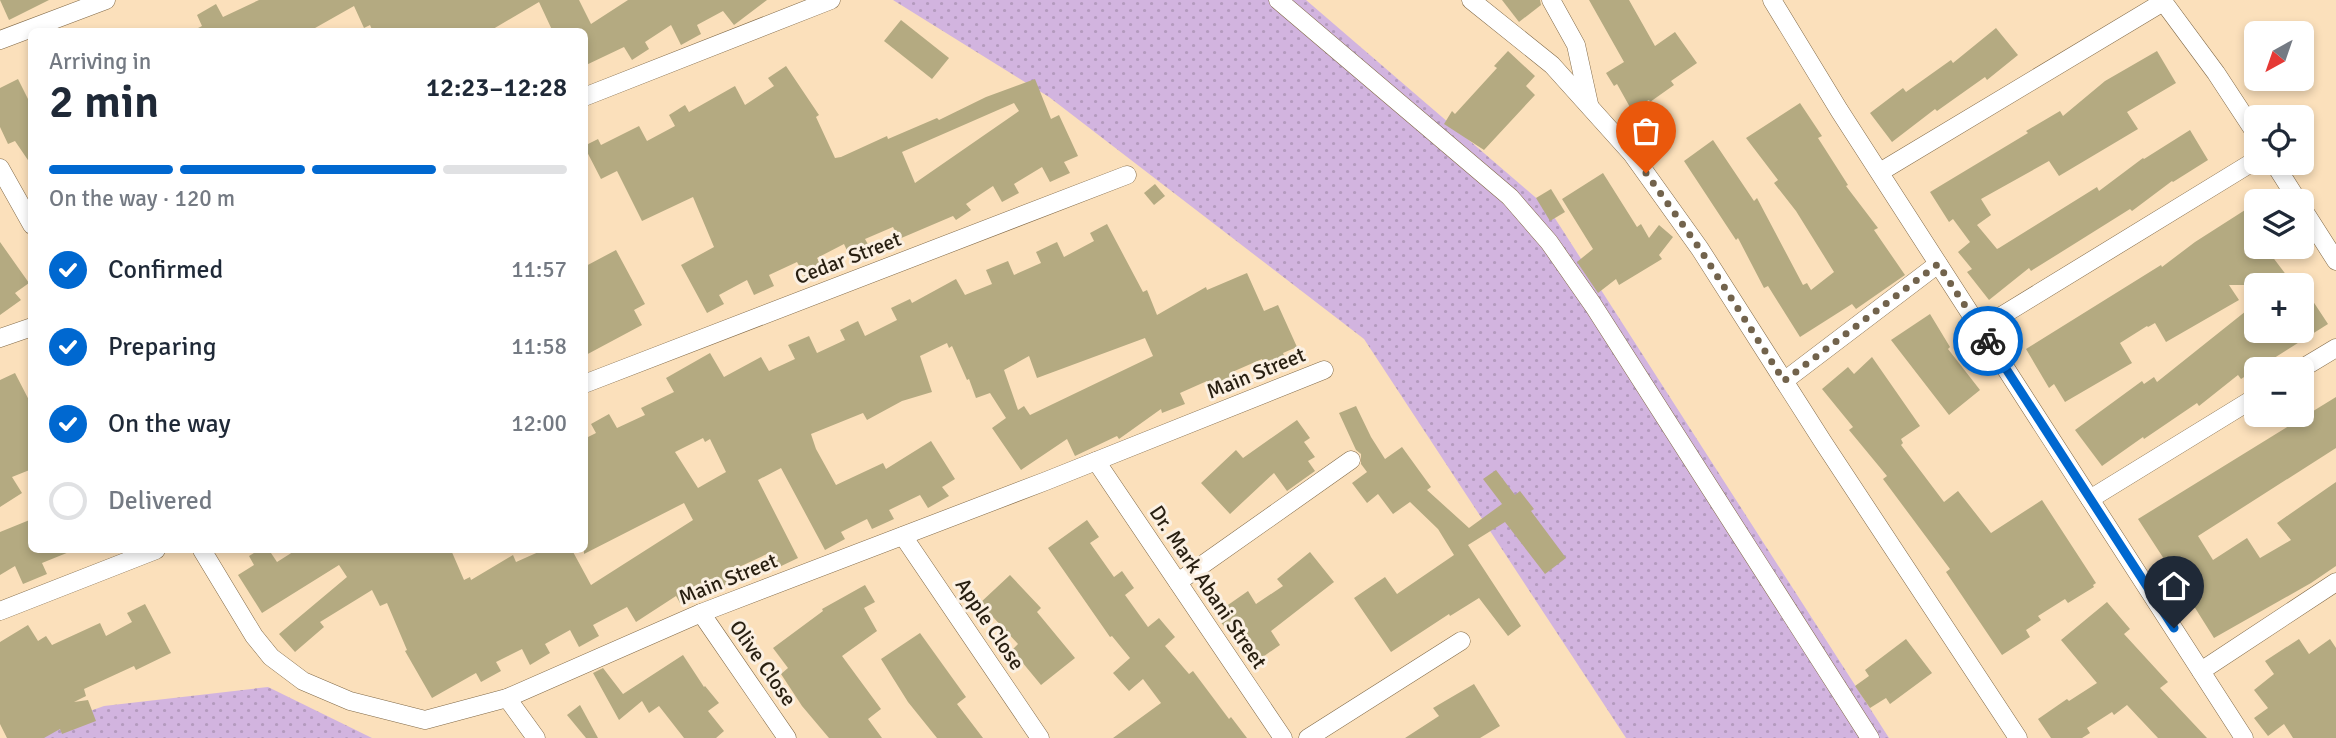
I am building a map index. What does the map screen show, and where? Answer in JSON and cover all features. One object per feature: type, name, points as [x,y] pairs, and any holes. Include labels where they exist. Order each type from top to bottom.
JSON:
[{"type":"street","points":[[32,28],[106,0]]},
{"type":"street","points":[[588,95],[831,0]]},
{"type":"street","points":[[1278,0],[1510,197],[1549,242],[1593,306],[1870,738]]},
{"type":"street","points":[[1471,0],[1552,65],[1632,154],[1700,249],[2018,738]]},
{"type":"street","points":[[1551,0],[1576,45],[1590,108]]},
{"type":"street","points":[[1772,0],[1938,264],[2244,738]]},
{"type":"street","points":[[1880,173],[2162,1],[2244,116]]},
{"type":"street","points":[[0,40],[28,29]]},
{"type":"street","points":[[1980,329],[2244,167]]},
{"type":"street","points":[[0,168],[28,218]]},
{"type":"street","name":"Cedar Street","points":[[588,382],[1127,175]]},
{"type":"street","points":[[2314,226],[2336,261]]},
{"type":"street","points":[[1784,381],[1938,264]]},
{"type":"street","points":[[0,338],[28,328]]},
{"type":"street","points":[[2314,361],[2336,348]]},
{"type":"street","name":"Main Street","points":[[204,553],[254,636],[271,657],[303,681],[350,701],[425,720],[507,698],[701,614],[1324,370]]},
{"type":"street","points":[[2090,499],[2244,404]]},
{"type":"street","points":[[1178,582],[1351,460]]},
{"type":"street","name":"Dr. Mark Abani Street","points":[[1096,461],[1283,738]]},
{"type":"street","name":"Apple Close","points":[[903,536],[1040,738]]},
{"type":"street","points":[[0,611],[148,553]]},
{"type":"street","points":[[2202,671],[2336,582]]},
{"type":"street","name":"Olive Close","points":[[701,614],[788,738]]},
{"type":"street","points":[[1308,738],[1461,641]]},
{"type":"street","points":[[507,698],[536,738]]},
{"type":"shaded area","points":[[893,0],[1306,0],[1549,209],[1889,738],[1626,738],[1364,339],[1049,97]]},
{"type":"shaded area","points":[[268,687],[372,738],[14,738],[104,706]]},
{"type":"building","points":[[0,0],[49,0],[9,20]]},
{"type":"building","points":[[259,0],[579,0],[591,24],[628,0],[767,0],[734,25],[723,11],[697,25],[701,34],[681,45],[671,25],[645,42],[649,49],[632,60],[624,47],[588,64],[588,28],[551,28],[539,2],[495,28],[371,28],[370,25],[364,28],[354,6],[315,28],[198,28],[202,26],[197,15],[216,4],[223,17]]},
{"type":"building","points":[[1502,0],[1540,0],[1541,5],[1519,22]]},
{"type":"building","points":[[1589,0],[1629,0],[1655,46],[1675,32],[1697,63],[1671,81],[1674,85],[1650,102],[1649,100],[1631,109],[1617,84],[1614,86],[1606,73],[1624,62]]},
{"type":"building","points":[[901,20],[949,58],[932,79],[884,41]]},
{"type":"building","points":[[1996,28],[2018,55],[1987,80],[1985,77],[1937,111],[1935,109],[1892,142],[1870,113],[1903,88],[1906,92],[1951,60],[1953,63]]},
{"type":"building","points":[[1508,51],[1535,76],[1526,86],[1535,95],[1484,150],[1444,124],[1452,111],[1455,114],[1497,68],[1494,66]]},
{"type":"building","points":[[2157,51],[2176,83],[2127,112],[2138,129],[2059,176],[2049,161],[1981,199],[1991,215],[1977,225],[1997,249],[2097,187],[2099,191],[2143,158],[2190,130],[2208,160],[2172,181],[2132,211],[2130,209],[2031,271],[2029,268],[1989,300],[1967,272],[1972,269],[1958,252],[1970,242],[1953,219],[1949,222],[1930,192],[2060,111],[2063,116],[2105,81]]},
{"type":"building","points":[[786,66],[819,115],[816,117],[835,158],[887,136],[888,139],[937,118],[939,120],[986,97],[1035,79],[1051,119],[1059,115],[1078,156],[1064,162],[1070,173],[1050,182],[1042,167],[1014,184],[1019,193],[1002,202],[993,186],[966,204],[971,210],[956,220],[953,216],[899,239],[893,227],[865,239],[870,248],[850,257],[844,244],[817,258],[822,267],[805,277],[797,262],[769,275],[774,286],[754,295],[747,280],[719,295],[724,304],[707,313],[681,265],[714,247],[693,197],[642,221],[617,171],[601,179],[588,154],[588,144],[598,139],[601,145],[639,126],[647,141],[675,126],[669,115],[685,105],[689,112],[735,86],[745,105],[774,86],[768,78]],"holes":[[[1014,103],[1019,111],[915,183],[902,152]]]},
{"type":"building","points":[[18,79],[28,99],[28,160],[15,141],[8,144],[0,127],[0,88]]},
{"type":"building","points":[[1800,103],[1822,136],[1818,138],[1848,185],[1846,186],[1878,228],[1874,230],[1905,275],[1856,309],[1852,304],[1800,337],[1768,286],[1764,288],[1738,238],[1736,240],[1684,161],[1713,140],[1754,201],[1757,198],[1803,285],[1807,283],[1811,290],[1834,272],[1796,211],[1774,183],[1778,180],[1746,138]]},
{"type":"building","points":[[1603,173],[1637,227],[1641,224],[1649,238],[1659,225],[1673,237],[1659,255],[1662,259],[1619,285],[1616,279],[1598,293],[1577,262],[1593,249],[1562,199]]},
{"type":"building","points":[[1155,184],[1165,196],[1154,205],[1144,193]]},
{"type":"building","points":[[1551,189],[1565,212],[1550,221],[1536,198]]},
{"type":"building","points":[[2244,211],[2244,259],[2274,259],[2285,273],[2244,273],[2244,285],[2229,285],[2239,300],[2166,342],[2155,323],[2147,326],[2120,343],[2132,363],[2065,402],[2054,384],[2049,388],[2026,349],[2161,265],[2162,267]]},
{"type":"building","points":[[1107,224],[1143,292],[1147,290],[1157,315],[1206,287],[1207,290],[1247,273],[1264,311],[1278,305],[1297,347],[1283,353],[1288,364],[1268,373],[1262,359],[1230,373],[1235,384],[1213,394],[1207,381],[1180,393],[1185,404],[1162,413],[1161,409],[1119,439],[1117,436],[1075,456],[1067,439],[1021,470],[992,428],[1006,418],[990,393],[976,398],[952,346],[949,348],[947,343],[920,356],[932,392],[902,401],[867,420],[863,413],[811,434],[816,449],[836,485],[883,463],[886,469],[931,441],[955,479],[942,487],[949,496],[928,508],[920,495],[889,510],[894,519],[872,529],[867,519],[841,532],[845,539],[825,550],[781,468],[758,480],[798,558],[775,569],[767,554],[737,568],[742,577],[723,586],[721,582],[680,603],[676,596],[636,622],[627,607],[593,625],[599,636],[579,647],[570,630],[545,644],[550,653],[530,665],[522,649],[496,662],[501,671],[481,682],[476,673],[432,698],[405,651],[407,650],[387,603],[380,606],[372,590],[320,622],[324,627],[295,652],[279,634],[347,577],[339,565],[262,613],[238,575],[254,565],[249,556],[254,553],[271,553],[277,562],[291,553],[452,553],[464,580],[470,577],[471,580],[513,555],[516,562],[536,553],[574,553],[591,585],[693,520],[684,503],[588,552],[588,437],[596,433],[591,424],[609,414],[617,428],[645,415],[641,408],[674,392],[666,378],[710,353],[724,377],[761,357],[769,371],[795,359],[788,345],[809,336],[817,353],[845,340],[840,330],[858,321],[865,336],[897,320],[891,308],[910,299],[912,303],[956,279],[965,295],[992,284],[986,270],[1008,261],[1014,275],[1041,263],[1036,252],[1057,242],[1064,257],[1094,241],[1090,233]],"holes":[[[1145,338],[1153,356],[1030,415],[1024,406],[1018,410],[1004,370],[1029,356],[1037,378]],[[703,438],[705,442],[710,439],[726,472],[698,488],[675,452]]]},
{"type":"building","points":[[0,242],[28,284],[15,293],[21,300],[0,315]]},
{"type":"building","points":[[616,250],[645,304],[634,310],[642,325],[588,354],[588,265]]},
{"type":"building","points":[[2314,303],[2328,324],[2314,333]]},
{"type":"building","points":[[2244,313],[2244,343],[2298,343],[2276,357],[2244,357],[2244,377],[2241,379],[2238,375],[2199,406],[2197,403],[2102,466],[2075,430],[2142,381],[2144,384],[2154,377],[2157,382]]},
{"type":"building","points":[[1930,314],[1950,347],[1948,349],[1980,390],[1949,415],[1891,340]]},
{"type":"building","points":[[1872,357],[1920,426],[1901,439],[1901,445],[1944,502],[1958,491],[1991,533],[2042,500],[2096,583],[2068,603],[2065,599],[2038,616],[2041,620],[2026,630],[2030,637],[2002,655],[1946,572],[1950,569],[1883,479],[1887,476],[1849,430],[1853,427],[1822,389],[1848,367],[1854,374]]},
{"type":"building","points":[[15,373],[28,398],[28,471],[12,477],[22,493],[0,507],[0,380]]},
{"type":"building","points":[[2336,397],[2336,448],[2198,536],[2213,560],[2247,538],[2260,558],[2291,540],[2277,523],[2336,482],[2336,566],[2214,638],[2192,603],[2197,599],[2181,581],[2167,557],[2164,559],[2138,519],[2287,427],[2314,427],[2314,411]]},
{"type":"building","points":[[1356,406],[1385,459],[1402,447],[1431,487],[1427,490],[1469,528],[1502,504],[1483,479],[1496,470],[1515,495],[1520,491],[1534,509],[1531,511],[1566,558],[1545,574],[1505,522],[1468,545],[1521,626],[1508,636],[1479,598],[1391,652],[1354,598],[1385,577],[1397,594],[1454,555],[1438,529],[1410,502],[1393,514],[1378,494],[1367,503],[1352,483],[1367,472],[1361,464],[1361,454],[1356,450],[1339,413]]},
{"type":"building","points":[[1297,420],[1310,438],[1304,442],[1315,457],[1308,461],[1315,471],[1287,491],[1274,473],[1230,514],[1201,483],[1236,450],[1243,458]]},
{"type":"building","points":[[1087,520],[1099,537],[1090,543],[1114,577],[1122,571],[1134,588],[1125,595],[1148,627],[1159,618],[1175,637],[1165,646],[1189,674],[1193,671],[1247,738],[1113,738],[1161,703],[1143,679],[1129,691],[1113,673],[1130,658],[1112,636],[1110,637],[1048,548]]},
{"type":"building","points":[[28,521],[28,553],[67,553],[42,563],[47,574],[23,584],[15,566],[0,575],[0,532]]},
{"type":"building","points":[[1310,552],[1334,582],[1271,631],[1280,645],[1254,663],[1215,614],[1248,591],[1256,604],[1283,586],[1277,579]]},
{"type":"building","points":[[1010,575],[1041,608],[1037,612],[1075,658],[1041,685],[1012,650],[1018,644],[980,603]]},
{"type":"building","points":[[865,585],[875,602],[864,608],[877,631],[842,656],[881,709],[868,719],[882,738],[829,738],[802,706],[781,674],[788,668],[773,648],[823,611],[822,609]]},
{"type":"building","points":[[2107,602],[2130,629],[2124,634],[2168,682],[2160,688],[2207,738],[2158,738],[2127,705],[2114,715],[2112,712],[2087,728],[2090,733],[2082,738],[2051,738],[2038,719],[2097,683],[2061,640]]},
{"type":"building","points":[[145,604],[171,653],[136,670],[134,666],[84,689],[86,696],[74,702],[88,700],[96,721],[62,734],[60,729],[44,738],[7,738],[0,724],[0,642],[28,625],[38,641],[46,636],[52,645],[100,623],[106,636],[132,622],[127,613]]},
{"type":"building","points":[[920,633],[966,697],[957,704],[983,738],[937,738],[908,702],[881,659]]},
{"type":"building","points":[[1906,639],[1932,673],[1890,704],[1886,698],[1870,708],[1855,686],[1869,676],[1865,670]]},
{"type":"building","points":[[2299,639],[2309,654],[2330,639],[2336,648],[2336,738],[2293,738],[2284,724],[2268,736],[2254,718],[2268,708],[2254,690],[2274,674],[2265,661]]},
{"type":"building","points":[[683,655],[704,687],[719,703],[708,711],[724,731],[716,738],[684,738],[659,706],[649,713],[642,701],[619,720],[593,673],[603,668],[623,694]]},
{"type":"building","points":[[1474,684],[1500,726],[1480,738],[1405,738],[1439,716],[1433,708]]},
{"type":"building","points":[[580,705],[598,738],[586,738],[567,715]]},
{"type":"way so far","points":[[1646,173],[1700,249],[1784,381],[1938,264],[1988,341]]},
{"type":"route","points":[[1988,341],[2174,628]]}]
